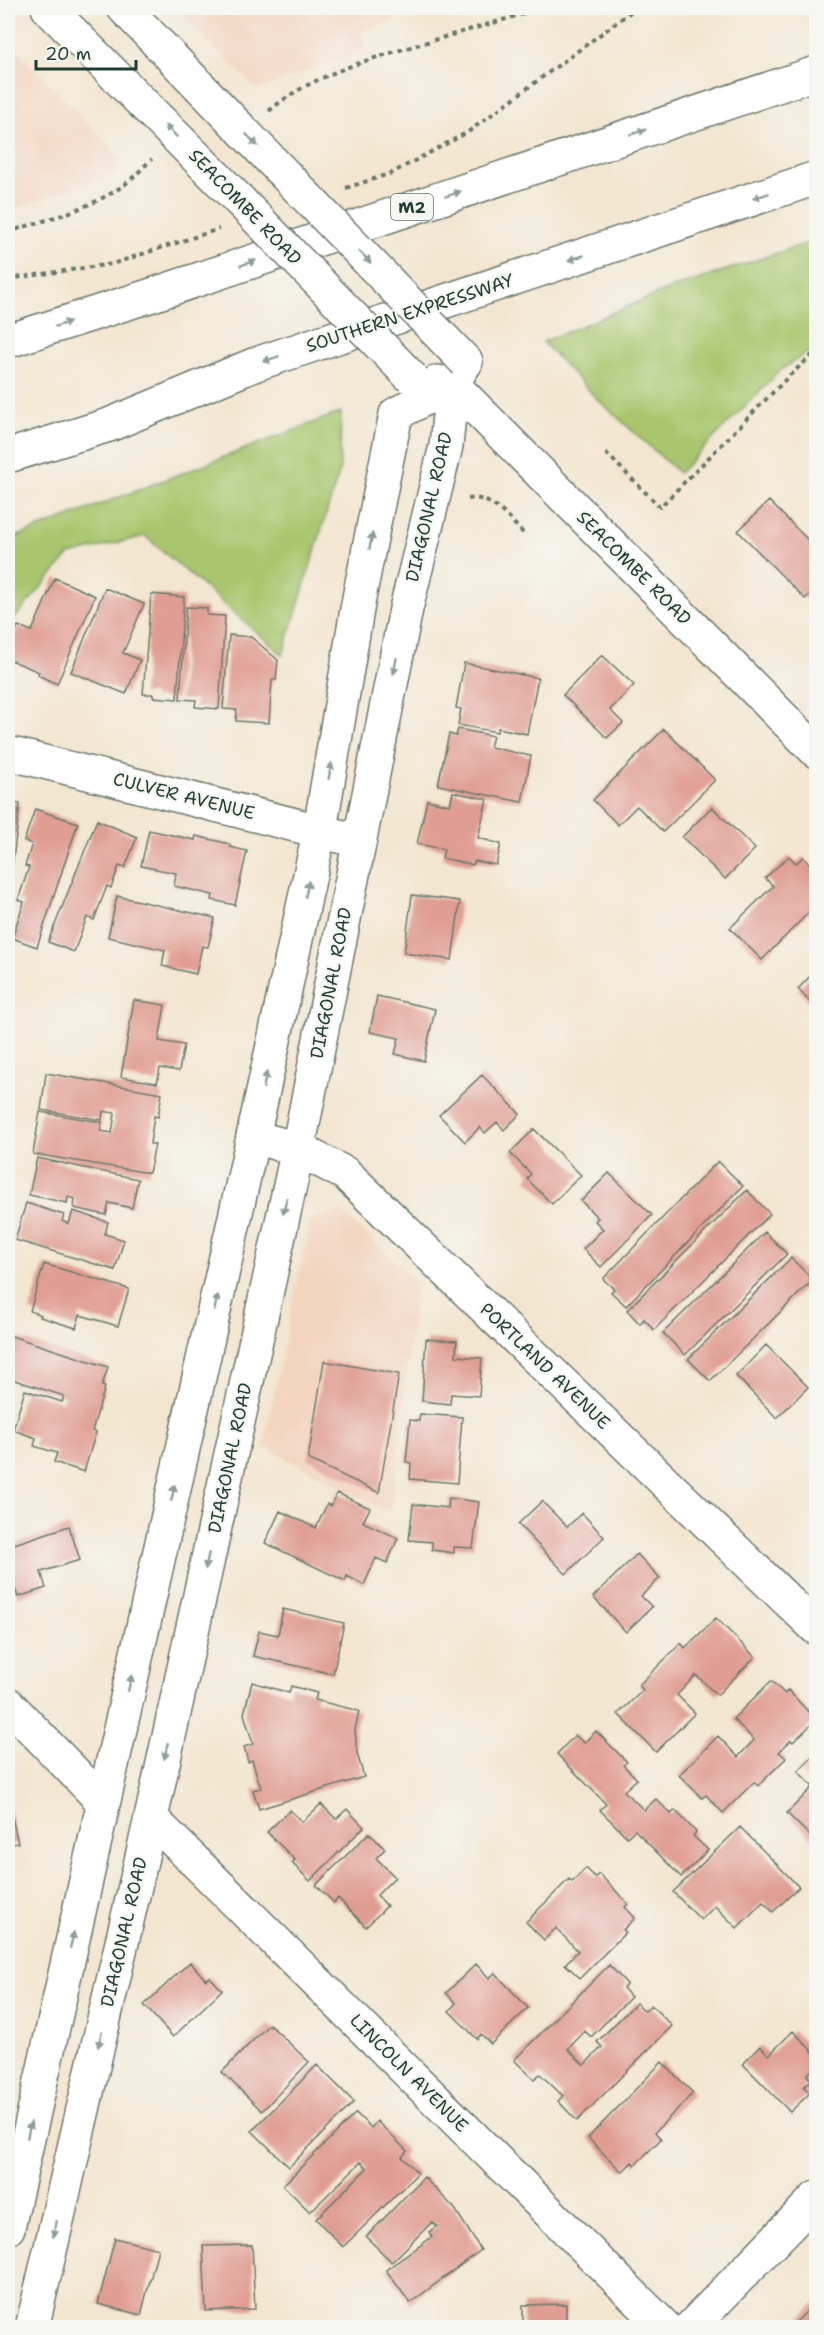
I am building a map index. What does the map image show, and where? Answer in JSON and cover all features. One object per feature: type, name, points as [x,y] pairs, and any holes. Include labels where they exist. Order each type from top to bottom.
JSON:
[{"type":"main road","name":"SEACOMBE ROAD","points":[[48,8],[176,136],[233,215],[412,378],[459,373]]},
{"type":"main road","name":"SEACOMBE ROAD","points":[[124,8],[295,185],[459,373],[816,751]]},
{"type":"main road","name":"M2","points":[[8,341],[816,73]]},
{"type":"main road","name":"SOUTHERN EXPRESSWAY","points":[[8,456],[109,425],[256,364],[816,178]]},
{"type":"main road","points":[[8,2228],[320,829],[359,598],[396,414],[459,373]]},
{"type":"main road","name":"DIAGONAL ROAD","points":[[32,2328],[151,1818],[298,1149],[406,609],[446,446],[459,373]]},
{"type":"main road","points":[[8,468],[109,425]]},
{"type":"main road","name":"CULVER AVENUE","points":[[8,753],[320,829],[359,841]]},
{"type":"main road","name":"PORTLAND AVENUE","points":[[253,1137],[298,1149],[346,1174],[816,1628]]},
{"type":"main road","points":[[8,1704],[103,1802],[151,1818]]},
{"type":"main road","name":"LINCOLN AVENUE","points":[[151,1818],[666,2328]]},
{"type":"main road","points":[[690,2328],[816,2198]]},
{"type":"path","points":[[244,132],[279,102],[330,74],[378,57],[544,8]]},
{"type":"path","points":[[336,191],[392,173],[468,132],[636,8]]},
{"type":"path","points":[[8,232],[109,195],[123,186],[176,136]]},
{"type":"path","points":[[8,279],[112,264],[233,215]]},
{"type":"path","points":[[606,453],[660,507],[790,375],[816,352]]},
{"type":"path","points":[[464,502],[470,498],[484,500],[526,536]]},
{"type":"shaded area","points":[[175,8],[420,8],[361,33],[365,50],[257,90]]},
{"type":"shaded area","points":[[8,40],[120,157],[117,173],[8,211]]},
{"type":"shaded area","points":[[341,1211],[417,1282],[390,1513],[263,1446],[310,1220]]},
{"type":"green space","points":[[816,240],[816,347],[782,369],[679,473],[594,396],[543,342],[667,290]]},
{"type":"green space","points":[[341,412],[340,469],[283,655],[145,536],[69,555],[8,626],[8,540]]},
{"type":"building","points":[[769,501],[816,548],[816,588],[805,599],[738,531]]},
{"type":"building","points":[[55,578],[95,596],[57,684],[38,675],[39,672],[8,659],[8,650],[18,626],[32,631]]},
{"type":"building","points":[[105,588],[144,604],[123,653],[140,660],[126,694],[71,672]]},
{"type":"building","points":[[151,594],[184,597],[177,699],[143,694]]},
{"type":"building","points":[[186,607],[207,608],[207,615],[225,616],[219,709],[195,707],[196,700],[180,699]]},
{"type":"building","points":[[229,635],[251,637],[278,660],[276,680],[272,680],[269,723],[236,721],[237,710],[223,709]]},
{"type":"building","points":[[602,655],[634,685],[610,710],[623,723],[607,738],[563,695]]},
{"type":"building","points":[[464,663],[538,678],[527,734],[498,728],[497,732],[458,725],[461,709],[456,708]]},
{"type":"building","points":[[458,729],[493,736],[490,747],[531,756],[522,802],[438,785],[449,734],[456,736]]},
{"type":"building","points":[[664,729],[715,780],[663,832],[637,806],[618,825],[593,800]]},
{"type":"building","points":[[453,792],[487,799],[478,838],[501,844],[496,865],[475,861],[473,865],[442,858],[444,849],[417,844],[427,800],[450,805]]},
{"type":"building","points":[[8,802],[20,804],[9,891],[8,891]]},
{"type":"building","points":[[712,807],[755,849],[725,879],[682,837]]},
{"type":"building","points":[[35,809],[78,823],[37,947],[12,938],[24,902],[18,900],[29,867],[25,866],[32,844],[24,841]]},
{"type":"building","points":[[97,820],[137,837],[125,868],[119,866],[111,888],[107,886],[94,920],[87,917],[74,952],[48,942]]},
{"type":"building","points":[[149,830],[195,840],[196,836],[230,844],[230,847],[247,851],[235,905],[212,900],[213,895],[174,886],[176,873],[141,866]]},
{"type":"building","points":[[789,856],[796,863],[803,857],[816,871],[816,905],[762,960],[730,928],[773,886],[765,878]]},
{"type":"building","points":[[412,895],[460,901],[452,960],[404,953]]},
{"type":"building","points":[[117,896],[215,918],[208,947],[202,946],[196,974],[162,966],[165,950],[108,937]]},
{"type":"building","points":[[816,970],[816,1008],[798,989]]},
{"type":"building","points":[[377,996],[435,1009],[424,1061],[395,1054],[399,1038],[370,1032]]},
{"type":"building","points":[[134,1000],[165,1005],[159,1041],[184,1045],[179,1071],[160,1068],[157,1083],[121,1077]]},
{"type":"building","points":[[46,1073],[162,1093],[158,1117],[154,1116],[150,1144],[155,1144],[149,1173],[33,1154],[40,1112],[102,1122],[100,1131],[112,1133],[115,1113],[103,1111],[102,1120],[41,1110]]},
{"type":"building","points":[[482,1075],[520,1114],[504,1130],[497,1122],[485,1133],[480,1127],[465,1142],[439,1115]]},
{"type":"building","points":[[534,1129],[581,1175],[552,1204],[527,1179],[531,1174],[510,1153]]},
{"type":"building","points":[[37,1158],[138,1179],[132,1208],[109,1203],[106,1215],[74,1208],[75,1199],[68,1197],[67,1203],[29,1195]]},
{"type":"building","points":[[718,1161],[743,1186],[626,1306],[611,1292],[614,1289],[603,1279]]},
{"type":"building","points":[[609,1173],[652,1215],[601,1267],[583,1249],[603,1229],[595,1221],[598,1218],[581,1201]]},
{"type":"building","points":[[747,1190],[770,1214],[654,1330],[644,1319],[640,1324],[627,1310]]},
{"type":"building","points":[[26,1203],[64,1215],[62,1221],[69,1224],[73,1211],[108,1222],[105,1234],[124,1240],[115,1270],[15,1240]]},
{"type":"building","points":[[765,1232],[787,1254],[685,1355],[663,1333]]},
{"type":"building","points":[[791,1258],[813,1280],[710,1381],[688,1359]]},
{"type":"building","points":[[44,1264],[129,1289],[118,1326],[80,1315],[76,1328],[40,1317],[41,1315],[30,1311]]},
{"type":"building","points":[[8,1335],[108,1367],[102,1386],[105,1387],[92,1431],[96,1432],[84,1472],[54,1462],[57,1453],[34,1446],[36,1438],[13,1430],[25,1390],[62,1402],[64,1396],[8,1378]]},
{"type":"building","points":[[426,1339],[457,1341],[456,1356],[482,1358],[479,1396],[451,1394],[450,1404],[422,1401]]},
{"type":"building","points":[[766,1345],[808,1387],[777,1418],[736,1376]]},
{"type":"building","points":[[324,1361],[399,1374],[379,1493],[308,1459]]},
{"type":"building","points":[[420,1414],[462,1417],[457,1483],[410,1479],[411,1463],[406,1462],[410,1420],[419,1421]]},
{"type":"building","points":[[337,1493],[370,1508],[363,1522],[398,1538],[387,1563],[376,1558],[364,1585],[347,1576],[345,1581],[265,1543],[280,1511],[316,1528],[327,1504],[331,1506]]},
{"type":"building","points":[[449,1498],[479,1502],[473,1548],[454,1547],[454,1553],[432,1550],[432,1542],[409,1540],[413,1504],[448,1508]]},
{"type":"building","points":[[542,1501],[567,1527],[582,1513],[604,1537],[566,1574],[518,1524]]},
{"type":"building","points":[[69,1526],[80,1560],[41,1572],[46,1588],[18,1597],[11,1578],[8,1579],[8,1546]]},
{"type":"building","points":[[637,1554],[660,1578],[641,1596],[652,1607],[626,1632],[593,1597]]},
{"type":"building","points":[[283,1609],[344,1623],[333,1674],[253,1656],[259,1631],[278,1635]]},
{"type":"building","points":[[716,1618],[755,1657],[717,1695],[696,1675],[677,1695],[695,1713],[656,1752],[618,1714],[643,1690],[639,1685],[681,1643],[685,1648]]},
{"type":"building","points":[[771,1681],[785,1694],[788,1690],[816,1720],[779,1752],[786,1758],[758,1786],[754,1782],[723,1813],[706,1795],[702,1798],[679,1775],[718,1736],[738,1757],[754,1740],[733,1719]]},
{"type":"building","points":[[252,1682],[289,1693],[291,1686],[317,1693],[315,1700],[359,1711],[355,1730],[357,1753],[364,1777],[259,1809],[253,1790],[261,1788],[252,1760],[248,1762],[244,1747],[253,1744],[244,1714]]},
{"type":"building","points":[[596,1731],[627,1762],[623,1765],[637,1779],[624,1791],[644,1810],[656,1799],[671,1814],[675,1810],[696,1832],[693,1836],[708,1850],[681,1877],[635,1830],[627,1837],[600,1810],[606,1804],[557,1754],[575,1735],[584,1743]]},
{"type":"building","points":[[816,1753],[816,1842],[787,1813],[813,1787],[798,1771]]},
{"type":"building","points":[[321,1804],[336,1819],[347,1809],[364,1827],[310,1881],[292,1863],[295,1860],[267,1832],[290,1810],[302,1822]]},
{"type":"building","points":[[10,1809],[18,1843],[8,1845],[8,1810]]},
{"type":"building","points":[[740,1827],[799,1887],[773,1912],[763,1902],[737,1928],[715,1906],[701,1920],[673,1892]]},
{"type":"building","points":[[369,1833],[385,1849],[376,1858],[395,1877],[377,1895],[387,1906],[366,1927],[338,1898],[334,1903],[316,1885]]},
{"type":"building","points":[[586,1868],[595,1877],[599,1874],[615,1890],[628,1904],[625,1907],[635,1918],[623,1930],[626,1932],[580,1978],[565,1964],[578,1951],[556,1928],[544,1940],[526,1922],[569,1879],[572,1882]]},
{"type":"building","points":[[190,1962],[206,1980],[210,1977],[222,1990],[173,2037],[144,2005]]},
{"type":"building","points":[[476,1964],[489,1978],[495,1973],[528,2008],[491,2044],[481,2034],[477,2039],[449,2011],[456,2003],[446,1993]]},
{"type":"building","points":[[609,1965],[627,1984],[623,1988],[631,1997],[591,2037],[585,2031],[568,2049],[584,2065],[602,2047],[597,2042],[636,2003],[645,2011],[651,2005],[672,2026],[577,2121],[558,2101],[563,2096],[540,2074],[534,2079],[514,2060]]},
{"type":"building","points":[[269,2024],[309,2062],[262,2111],[222,2072]]},
{"type":"building","points":[[793,2031],[816,2055],[816,2066],[807,2075],[811,2080],[804,2087],[810,2093],[790,2112],[743,2064],[760,2046],[769,2055]]},
{"type":"building","points":[[662,2062],[693,2093],[655,2132],[661,2139],[635,2165],[632,2162],[622,2172],[588,2138]]},
{"type":"building","points":[[317,2065],[354,2102],[289,2167],[252,2131]]},
{"type":"building","points":[[356,2113],[371,2128],[377,2121],[407,2151],[402,2157],[418,2173],[343,2247],[316,2219],[367,2168],[361,2162],[310,2212],[283,2185]]},
{"type":"building","points":[[424,2177],[455,2209],[481,2250],[410,2303],[386,2270],[432,2237],[429,2232],[437,2226],[432,2222],[392,2262],[366,2237]]},
{"type":"building","points":[[115,2238],[158,2249],[141,2315],[98,2304]]},
{"type":"building","points":[[252,2245],[255,2309],[206,2311],[203,2246]]},
{"type":"building","points":[[816,2302],[816,2328],[790,2328]]},
{"type":"building","points":[[566,2304],[566,2328],[523,2328],[523,2305]]}]
